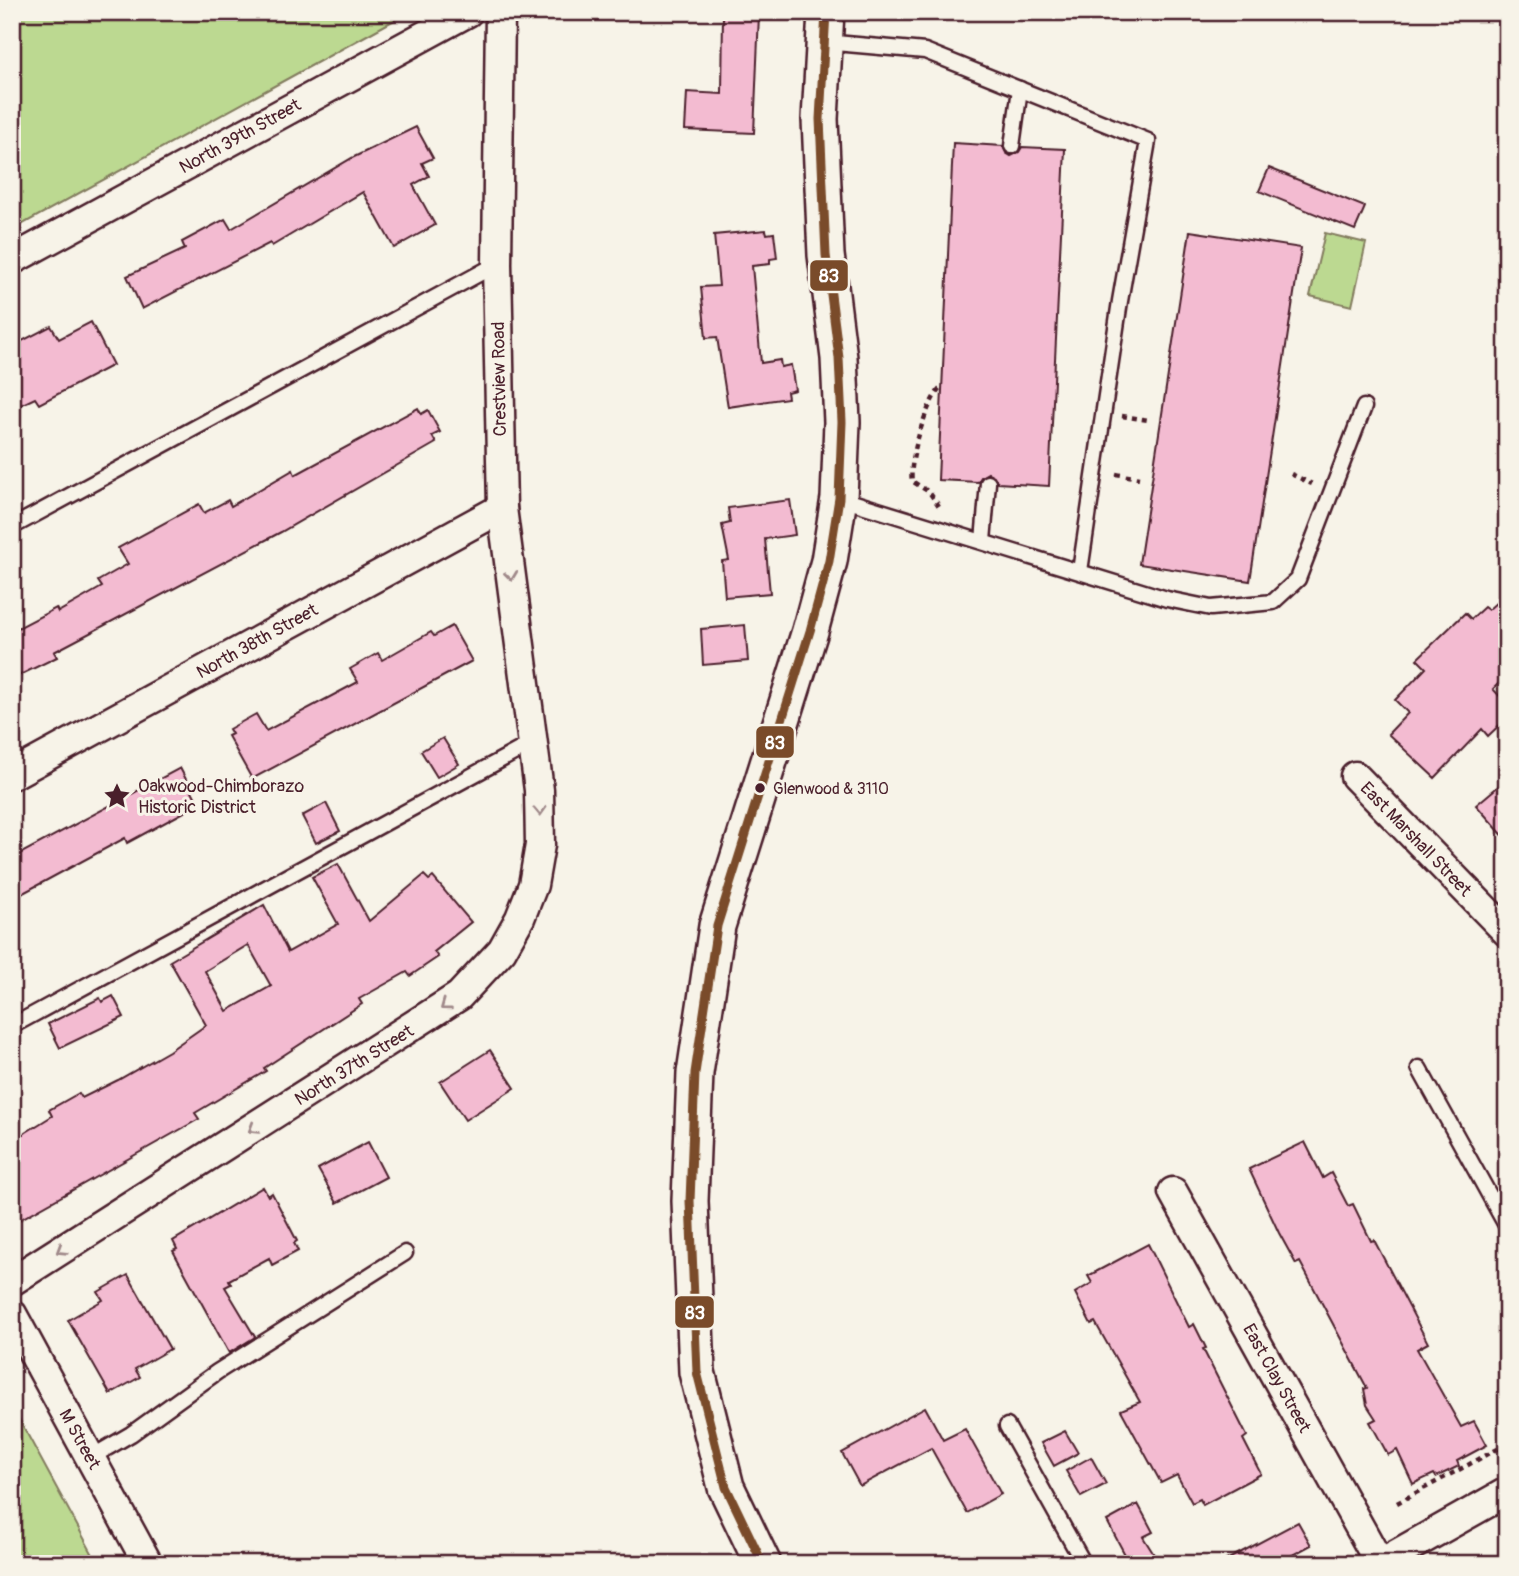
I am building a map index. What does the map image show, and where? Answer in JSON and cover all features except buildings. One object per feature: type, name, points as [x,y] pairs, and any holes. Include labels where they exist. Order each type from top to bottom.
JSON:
[{"type":"street","name":"North 39th Street","points":[[12,260],[468,12]]},
{"type":"street","name":"Crestview Road","points":[[500,12],[497,264],[502,508],[532,743]]},
{"type":"street","points":[[764,1564],[726,1487],[696,1372],[690,1201],[695,1073],[717,926],[810,631],[829,561],[839,498],[842,422],[839,358],[826,255],[820,119],[824,27]]},
{"type":"street","name":"North 38th Street","points":[[12,775],[502,508]]},
{"type":"street","name":"North 37th Street","points":[[12,1281],[434,1014],[481,975],[502,950],[520,918],[533,885],[540,819],[532,743]]},
{"type":"street","name":"East Marshall Street","points":[[1355,776],[1507,932]]},
{"type":"street","name":"East Clay Street","points":[[1173,1192],[1380,1564]]},
{"type":"street","name":"M Street","points":[[12,1314],[148,1564]]},
{"type":"street","points":[[1380,1564],[1507,1492]]},
{"type":"lane","points":[[824,27],[925,51],[1148,141],[1120,302],[1080,570]]},
{"type":"lane","points":[[1013,146],[1020,89]]},
{"type":"lane","points":[[12,527],[497,264]]},
{"type":"lane","points":[[839,498],[1080,570],[1167,599],[1212,608],[1272,602],[1298,579],[1364,407]]},
{"type":"lane","points":[[983,541],[988,483]]},
{"type":"lane","points":[[12,1026],[532,743]]},
{"type":"lane","points":[[1419,1068],[1507,1227]]},
{"type":"lane","points":[[90,1458],[131,1434],[217,1372],[405,1253]]},
{"type":"lane","points":[[1007,1426],[1084,1564]]},
{"type":"path","points":[[940,510],[929,492],[912,481],[910,471],[911,458],[934,396],[942,387]]},
{"type":"path","points":[[1120,416],[1149,420]]},
{"type":"path","points":[[1110,473],[1139,478]]},
{"type":"path","points":[[1397,1503],[1507,1444]]},
{"type":"green space","points":[[12,12],[409,12],[12,230]]},
{"type":"green space","points":[[1325,233],[1366,243],[1352,306],[1310,296]]},
{"type":"green space","points":[[12,1406],[98,1564],[12,1564]]},
{"type":"transit line","name":"83","points":[[763,1564],[726,1487],[697,1372],[690,1201],[695,1073],[717,926],[810,631],[829,561],[839,498],[842,422],[839,358],[826,255],[820,119],[826,12]]},
{"type":"place","name":"Glenwood & 3110","points":[[760,788]]},
{"type":"place","name":"Oakwood-Chimborazo Historic District","points":[[117,796]]}]
